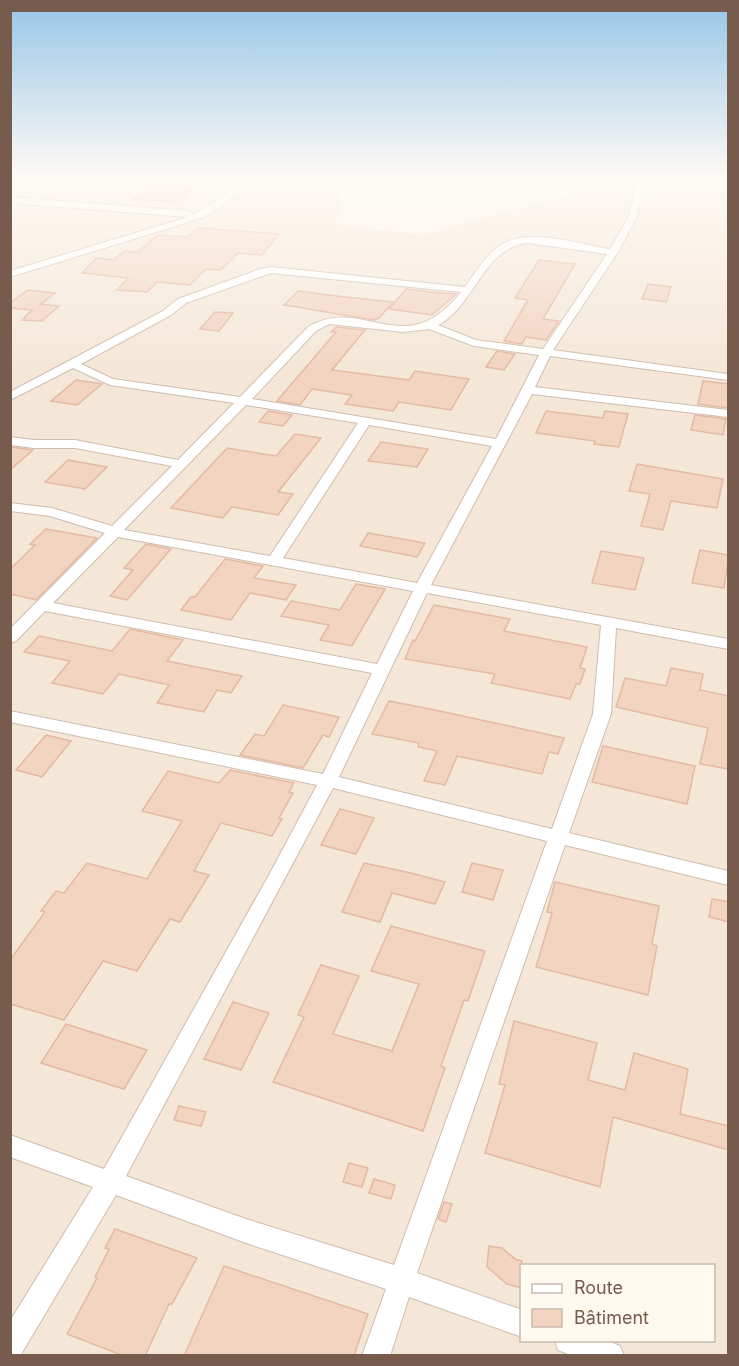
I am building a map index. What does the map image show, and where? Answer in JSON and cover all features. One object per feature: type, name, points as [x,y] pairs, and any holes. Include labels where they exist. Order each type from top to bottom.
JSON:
[{"type":"street","points":[[10,274],[117,240]]},
{"type":"street","points":[[430,326],[456,305],[505,245],[532,240],[613,252]]},
{"type":"street","points":[[10,1347],[110,1182],[328,781],[422,588],[545,354],[620,240]]},
{"type":"street","points":[[10,397],[171,310],[182,301],[263,271],[468,290]]},
{"type":"street","points":[[10,638],[312,329],[327,321],[379,328],[408,329],[430,326],[474,344],[729,377]]},
{"type":"street","points":[[71,363],[110,382],[243,401],[499,443]]},
{"type":"street","points":[[528,390],[729,414]]},
{"type":"street","points":[[274,561],[365,422]]},
{"type":"street","points":[[10,441],[34,444],[75,444],[181,464]]},
{"type":"street","points":[[10,507],[52,512],[115,532],[729,644]]},
{"type":"street","points":[[42,606],[382,670]]},
{"type":"street","points":[[376,1356],[602,714],[609,622]]},
{"type":"street","points":[[10,716],[328,781],[729,878]]},
{"type":"street","points":[[10,1146],[246,1231],[402,1281],[520,1323]]},
{"type":"street","points":[[571,1342],[610,1356]]},
{"type":"shaded area","points":[[10,240],[728,240],[728,1355],[11,1355]]},
{"type":"building","points":[[152,240],[274,240],[262,255],[238,253],[221,270],[206,269],[190,285],[157,282],[147,292],[117,290],[128,278],[82,273],[96,258],[114,260],[124,251],[138,252]]},
{"type":"building","points":[[539,260],[575,264],[543,319],[559,321],[546,340],[526,337],[522,344],[504,341],[528,300],[515,298]]},
{"type":"building","points":[[648,284],[671,287],[666,302],[642,299]]},
{"type":"building","points":[[406,289],[456,294],[432,315],[389,309]]},
{"type":"building","points":[[28,290],[55,293],[41,304],[59,306],[42,321],[22,320],[32,310],[10,308],[10,303]]},
{"type":"building","points":[[298,291],[393,302],[379,318],[374,320],[284,305]]},
{"type":"building","points":[[215,312],[233,313],[219,331],[200,329]]},
{"type":"building","points":[[336,327],[365,330],[332,370],[409,380],[415,371],[469,379],[451,410],[399,402],[393,411],[345,404],[352,395],[312,389],[300,405],[277,401],[336,332],[331,332]]},
{"type":"building","points":[[497,351],[515,354],[504,370],[486,367]]},
{"type":"building","points":[[76,380],[102,384],[77,405],[51,401]]},
{"type":"building","points":[[703,381],[729,384],[728,408],[698,404]]},
{"type":"building","points":[[268,411],[292,415],[283,426],[259,422]]},
{"type":"building","points":[[546,411],[603,418],[605,411],[628,414],[619,447],[594,444],[595,441],[536,433]]},
{"type":"building","points":[[695,415],[726,419],[723,435],[691,430]]},
{"type":"building","points":[[295,434],[321,438],[278,492],[293,494],[278,515],[232,507],[223,518],[171,508],[227,448],[276,456]]},
{"type":"building","points":[[381,442],[428,449],[417,467],[368,461]]},
{"type":"building","points":[[10,448],[33,450],[10,470]]},
{"type":"building","points":[[68,460],[107,467],[85,489],[45,482]]},
{"type":"building","points":[[637,464],[723,479],[717,508],[671,501],[663,530],[641,526],[650,494],[629,491]]},
{"type":"building","points":[[46,529],[97,538],[36,600],[10,594],[10,569],[35,545],[30,544]]},
{"type":"building","points":[[368,533],[425,543],[417,557],[360,546]]},
{"type":"building","points":[[146,544],[171,549],[127,600],[110,596],[133,570],[124,568]]},
{"type":"building","points":[[700,550],[729,555],[724,588],[692,583]]},
{"type":"building","points":[[601,551],[644,558],[635,590],[592,583]]},
{"type":"building","points":[[225,559],[263,566],[254,578],[296,585],[286,600],[250,593],[231,620],[181,610],[191,597],[195,597]]},
{"type":"building","points":[[356,584],[385,589],[352,646],[320,640],[329,625],[281,616],[291,601],[340,610]]},
{"type":"building","points":[[434,605],[510,619],[504,631],[587,647],[580,668],[585,669],[580,684],[576,684],[570,699],[491,683],[495,674],[405,659],[413,640],[415,641]]},
{"type":"building","points":[[130,629],[183,640],[167,661],[242,676],[231,693],[217,690],[204,712],[157,703],[169,685],[119,674],[103,694],[52,683],[70,661],[24,652],[39,636],[112,651]]},
{"type":"building","points":[[671,668],[703,674],[700,690],[729,696],[729,769],[700,764],[708,728],[616,707],[625,678],[666,686]]},
{"type":"building","points":[[389,701],[564,738],[558,754],[549,752],[542,774],[457,756],[445,785],[424,781],[437,751],[418,747],[419,743],[372,734]]},
{"type":"building","points":[[283,705],[339,717],[329,737],[323,735],[303,768],[240,755],[255,734],[264,736]]},
{"type":"building","points":[[46,735],[71,741],[42,777],[16,770]]},
{"type":"building","points":[[603,746],[695,766],[687,804],[592,782]]},
{"type":"building","points":[[230,770],[294,783],[289,792],[293,793],[272,836],[221,823],[194,871],[209,875],[180,922],[170,919],[137,971],[103,961],[64,1020],[10,1004],[10,960],[45,912],[41,911],[56,891],[64,893],[87,863],[147,879],[182,821],[142,811],[168,771],[219,783]]},
{"type":"building","points":[[340,809],[374,818],[356,854],[321,845]]},
{"type":"building","points":[[364,863],[445,882],[435,904],[392,893],[380,922],[342,912]]},
{"type":"building","points":[[472,863],[503,870],[493,900],[462,892]]},
{"type":"building","points":[[555,882],[659,906],[652,944],[657,946],[648,995],[536,967],[552,913],[547,912]]},
{"type":"building","points":[[712,899],[729,902],[729,922],[709,917]]},
{"type":"building","points":[[391,926],[485,951],[468,1001],[464,1000],[441,1066],[445,1068],[423,1131],[273,1082],[304,1017],[298,1015],[321,965],[359,976],[333,1034],[392,1051],[419,984],[371,971]]},
{"type":"building","points":[[233,1002],[269,1013],[241,1070],[204,1059]]},
{"type":"building","points":[[514,1021],[597,1043],[588,1080],[625,1090],[634,1053],[688,1069],[680,1114],[729,1126],[729,1150],[613,1117],[600,1187],[485,1153],[505,1085],[499,1084]]},
{"type":"building","points":[[66,1024],[147,1050],[124,1089],[41,1063]]},
{"type":"building","points":[[179,1106],[206,1112],[201,1126],[174,1120]]},
{"type":"building","points":[[349,1163],[368,1168],[362,1187],[343,1182]]},
{"type":"building","points":[[374,1179],[395,1185],[391,1199],[369,1193]]},
{"type":"building","points":[[444,1202],[452,1204],[446,1222],[438,1219]]},
{"type":"building","points":[[115,1229],[197,1258],[172,1304],[169,1304],[145,1356],[124,1356],[67,1334],[97,1278],[95,1277],[109,1249],[105,1248]]},
{"type":"building","points":[[489,1246],[502,1248],[515,1259],[522,1261],[520,1287],[507,1284],[487,1267]]},
{"type":"building","points":[[224,1266],[368,1314],[354,1356],[184,1356]]}]
